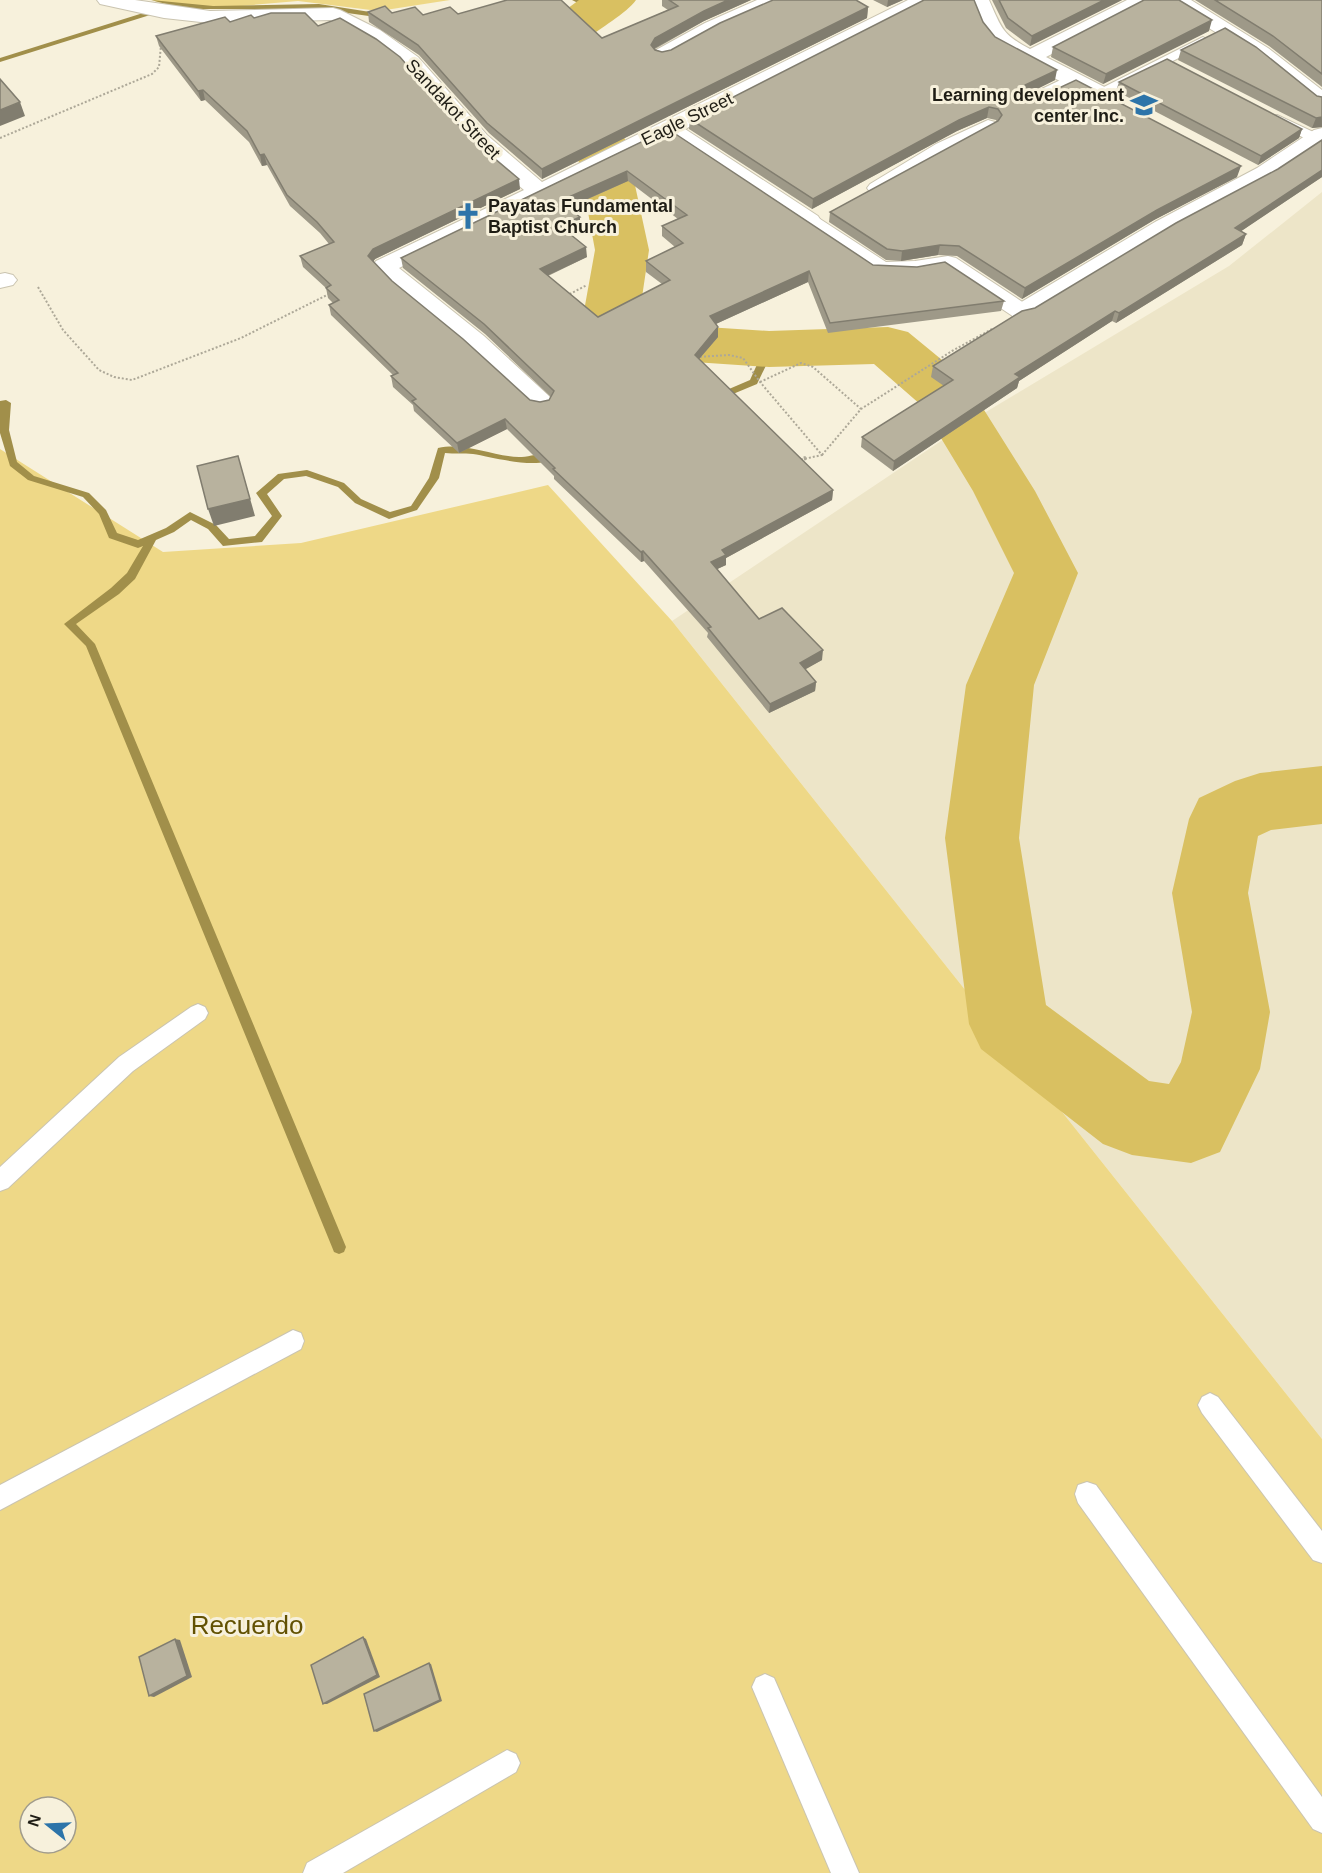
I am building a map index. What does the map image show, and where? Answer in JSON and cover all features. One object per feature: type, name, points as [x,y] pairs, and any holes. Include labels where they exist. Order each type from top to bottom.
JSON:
[{"type":"street","points":[[107,0],[164,12]]},
{"type":"street","points":[[663,54],[712,27],[774,0]]},
{"type":"street","name":"Eagle Street","points":[[540,402],[475,342],[384,266],[626,150],[923,0]]},
{"type":"street","points":[[979,0],[993,32],[1002,42],[1130,110]]},
{"type":"street","points":[[1030,57],[1142,0]]},
{"type":"street","points":[[1177,0],[1261,52],[1322,100]]},
{"type":"street","points":[[863,5],[886,18]]},
{"type":"street","name":"Sandakot Street","points":[[164,12],[210,17],[333,14],[349,20],[401,55],[431,82],[478,139],[514,172],[540,191]]},
{"type":"street","points":[[1032,101],[1073,80]]},
{"type":"street","points":[[858,198],[943,148],[988,126]]},
{"type":"street","points":[[669,128],[820,217],[881,269],[915,268],[948,263],[1022,312],[1077,280],[1115,254],[1257,176],[1319,137]]},
{"type":"street","points":[[1236,165],[1257,176]]},
{"type":"lane","points":[[1098,93],[1225,30]]},
{"type":"lane","points":[[1163,60],[1183,70]]},
{"type":"lane","points":[[1265,113],[1319,137]]},
{"type":"lane","points":[[0,1181],[126,1064],[198,1013]]},
{"type":"lane","points":[[0,1497],[294,1341]]},
{"type":"lane","points":[[1209,1405],[1322,1551]]},
{"type":"lane","points":[[1087,1494],[1322,1820]]},
{"type":"lane","points":[[765,1687],[845,1873]]},
{"type":"lane","points":[[317,1873],[507,1763]]},
{"type":"path","points":[[0,138],[156,71],[159,67],[164,12]]},
{"type":"path","points":[[3,281],[22,278],[34,280],[63,330],[99,370],[114,377],[132,380],[241,338],[333,292]]},
{"type":"path","points":[[556,301],[587,285]]},
{"type":"path","points":[[788,463],[822,455],[861,409],[983,334]]},
{"type":"path","points":[[686,358],[729,355],[743,358],[760,382],[822,455]]},
{"type":"path","points":[[760,382],[801,363],[807,364],[861,409]]},
{"type":"shaded area","points":[[1322,192],[1322,1439],[672,621],[971,421],[1229,266]]},
{"type":"green space","points":[[152,0],[450,0],[379,11],[298,1],[183,11]]},
{"type":"green space","name":"Recuerdo","points":[[0,449],[163,552],[301,543],[548,485],[672,621],[1322,1439],[1322,1873],[0,1873]]},
{"type":"building","points":[[507,0],[561,0],[602,38],[678,6],[669,0],[728,0],[655,38],[651,45],[655,50],[662,52],[671,50],[720,23],[773,0],[856,0],[868,7],[542,169],[487,123],[418,45],[368,12],[385,6],[392,13],[415,7],[423,15],[450,7],[458,14]]},
{"type":"building","points":[[924,0],[974,0],[983,22],[995,37],[1057,70],[1025,85],[1022,90],[1025,96],[1042,96],[1076,80],[1241,166],[1157,210],[1025,288],[959,246],[940,245],[902,251],[887,249],[830,212],[998,121],[1002,115],[998,109],[989,107],[959,120],[813,199],[690,119]]},
{"type":"building","points":[[999,0],[1104,0],[1032,36],[1008,18]]},
{"type":"building","points":[[1144,0],[1179,0],[1212,20],[1106,74],[1053,47]]},
{"type":"building","points":[[1215,0],[1322,0],[1322,74],[1273,36]]},
{"type":"building","points":[[271,13],[305,13],[318,26],[340,18],[376,39],[400,57],[468,136],[519,179],[373,249],[368,256],[392,281],[463,339],[530,400],[540,402],[549,400],[554,391],[484,324],[401,258],[668,129],[873,265],[917,267],[945,262],[1004,301],[830,323],[809,271],[710,316],[718,327],[695,355],[833,490],[722,550],[726,555],[711,562],[759,619],[782,608],[823,650],[800,663],[816,682],[770,704],[708,628],[711,627],[643,551],[641,552],[553,469],[555,468],[505,419],[457,443],[412,401],[416,399],[391,376],[398,373],[329,305],[339,300],[326,288],[331,285],[300,256],[334,242],[317,222],[287,195],[264,154],[260,155],[247,131],[203,90],[198,91],[156,36],[225,17],[230,22],[251,15],[254,18]],"holes":[[[627,171],[687,215],[662,226],[683,243],[646,261],[670,280],[598,317],[540,269],[586,247],[560,226],[580,217],[560,201]]]},
{"type":"building","points":[[1225,28],[1256,47],[1317,96],[1322,97],[1322,117],[1316,118],[1181,50]]},
{"type":"building","points":[[1167,59],[1302,129],[1261,156],[1119,82]]},
{"type":"building","points":[[0,79],[20,102],[0,110]]},
{"type":"building","points":[[1322,140],[1322,170],[1235,228],[1246,234],[1119,313],[1115,311],[1015,374],[1020,377],[894,461],[862,437],[953,380],[933,366],[1022,311],[1035,308],[1176,223],[1278,169]]},
{"type":"building","points":[[238,456],[250,499],[208,509],[197,466]]},
{"type":"building","points":[[363,1637],[377,1675],[323,1704],[311,1665]]},
{"type":"building","points":[[175,1639],[187,1676],[149,1696],[139,1657]]},
{"type":"building","points":[[429,1663],[440,1700],[374,1731],[364,1694]]},
{"type":"waterway","points":[[155,0],[213,8],[319,6],[383,16]]},
{"type":"waterway","points":[[576,0],[604,3]]},
{"type":"waterway","points":[[613,0],[604,3],[561,36],[562,62],[582,120],[600,139],[622,250],[612,311],[664,342],[769,349],[888,345],[943,392],[1004,491],[1046,573],[1000,685],[982,838],[1009,1024],[1132,1117],[1191,1125],[1220,1069],[1231,1012],[1210,893],[1225,819],[1260,802],[1322,795]]},
{"type":"waterway","points":[[0,60],[162,10]]},
{"type":"waterway","points":[[718,397],[754,382],[769,349]]},
{"type":"waterway","points":[[0,404],[6,403],[4,430],[13,464],[31,478],[86,495],[103,512],[113,535],[138,544],[170,530],[190,515],[212,527],[227,543],[258,539],[277,516],[261,493],[281,476],[307,473],[341,485],[358,501],[389,516],[414,508],[434,478],[441,450],[472,451],[517,460],[551,457]]},
{"type":"waterway","points":[[152,538],[131,576],[115,591],[69,624],[90,644],[339,1247]]},
{"type":"place","name":"Learning development center Inc.","points":[[1144,105]]},
{"type":"place","name":"Payatas Fundamental Baptist Church","points":[[468,216]]}]
